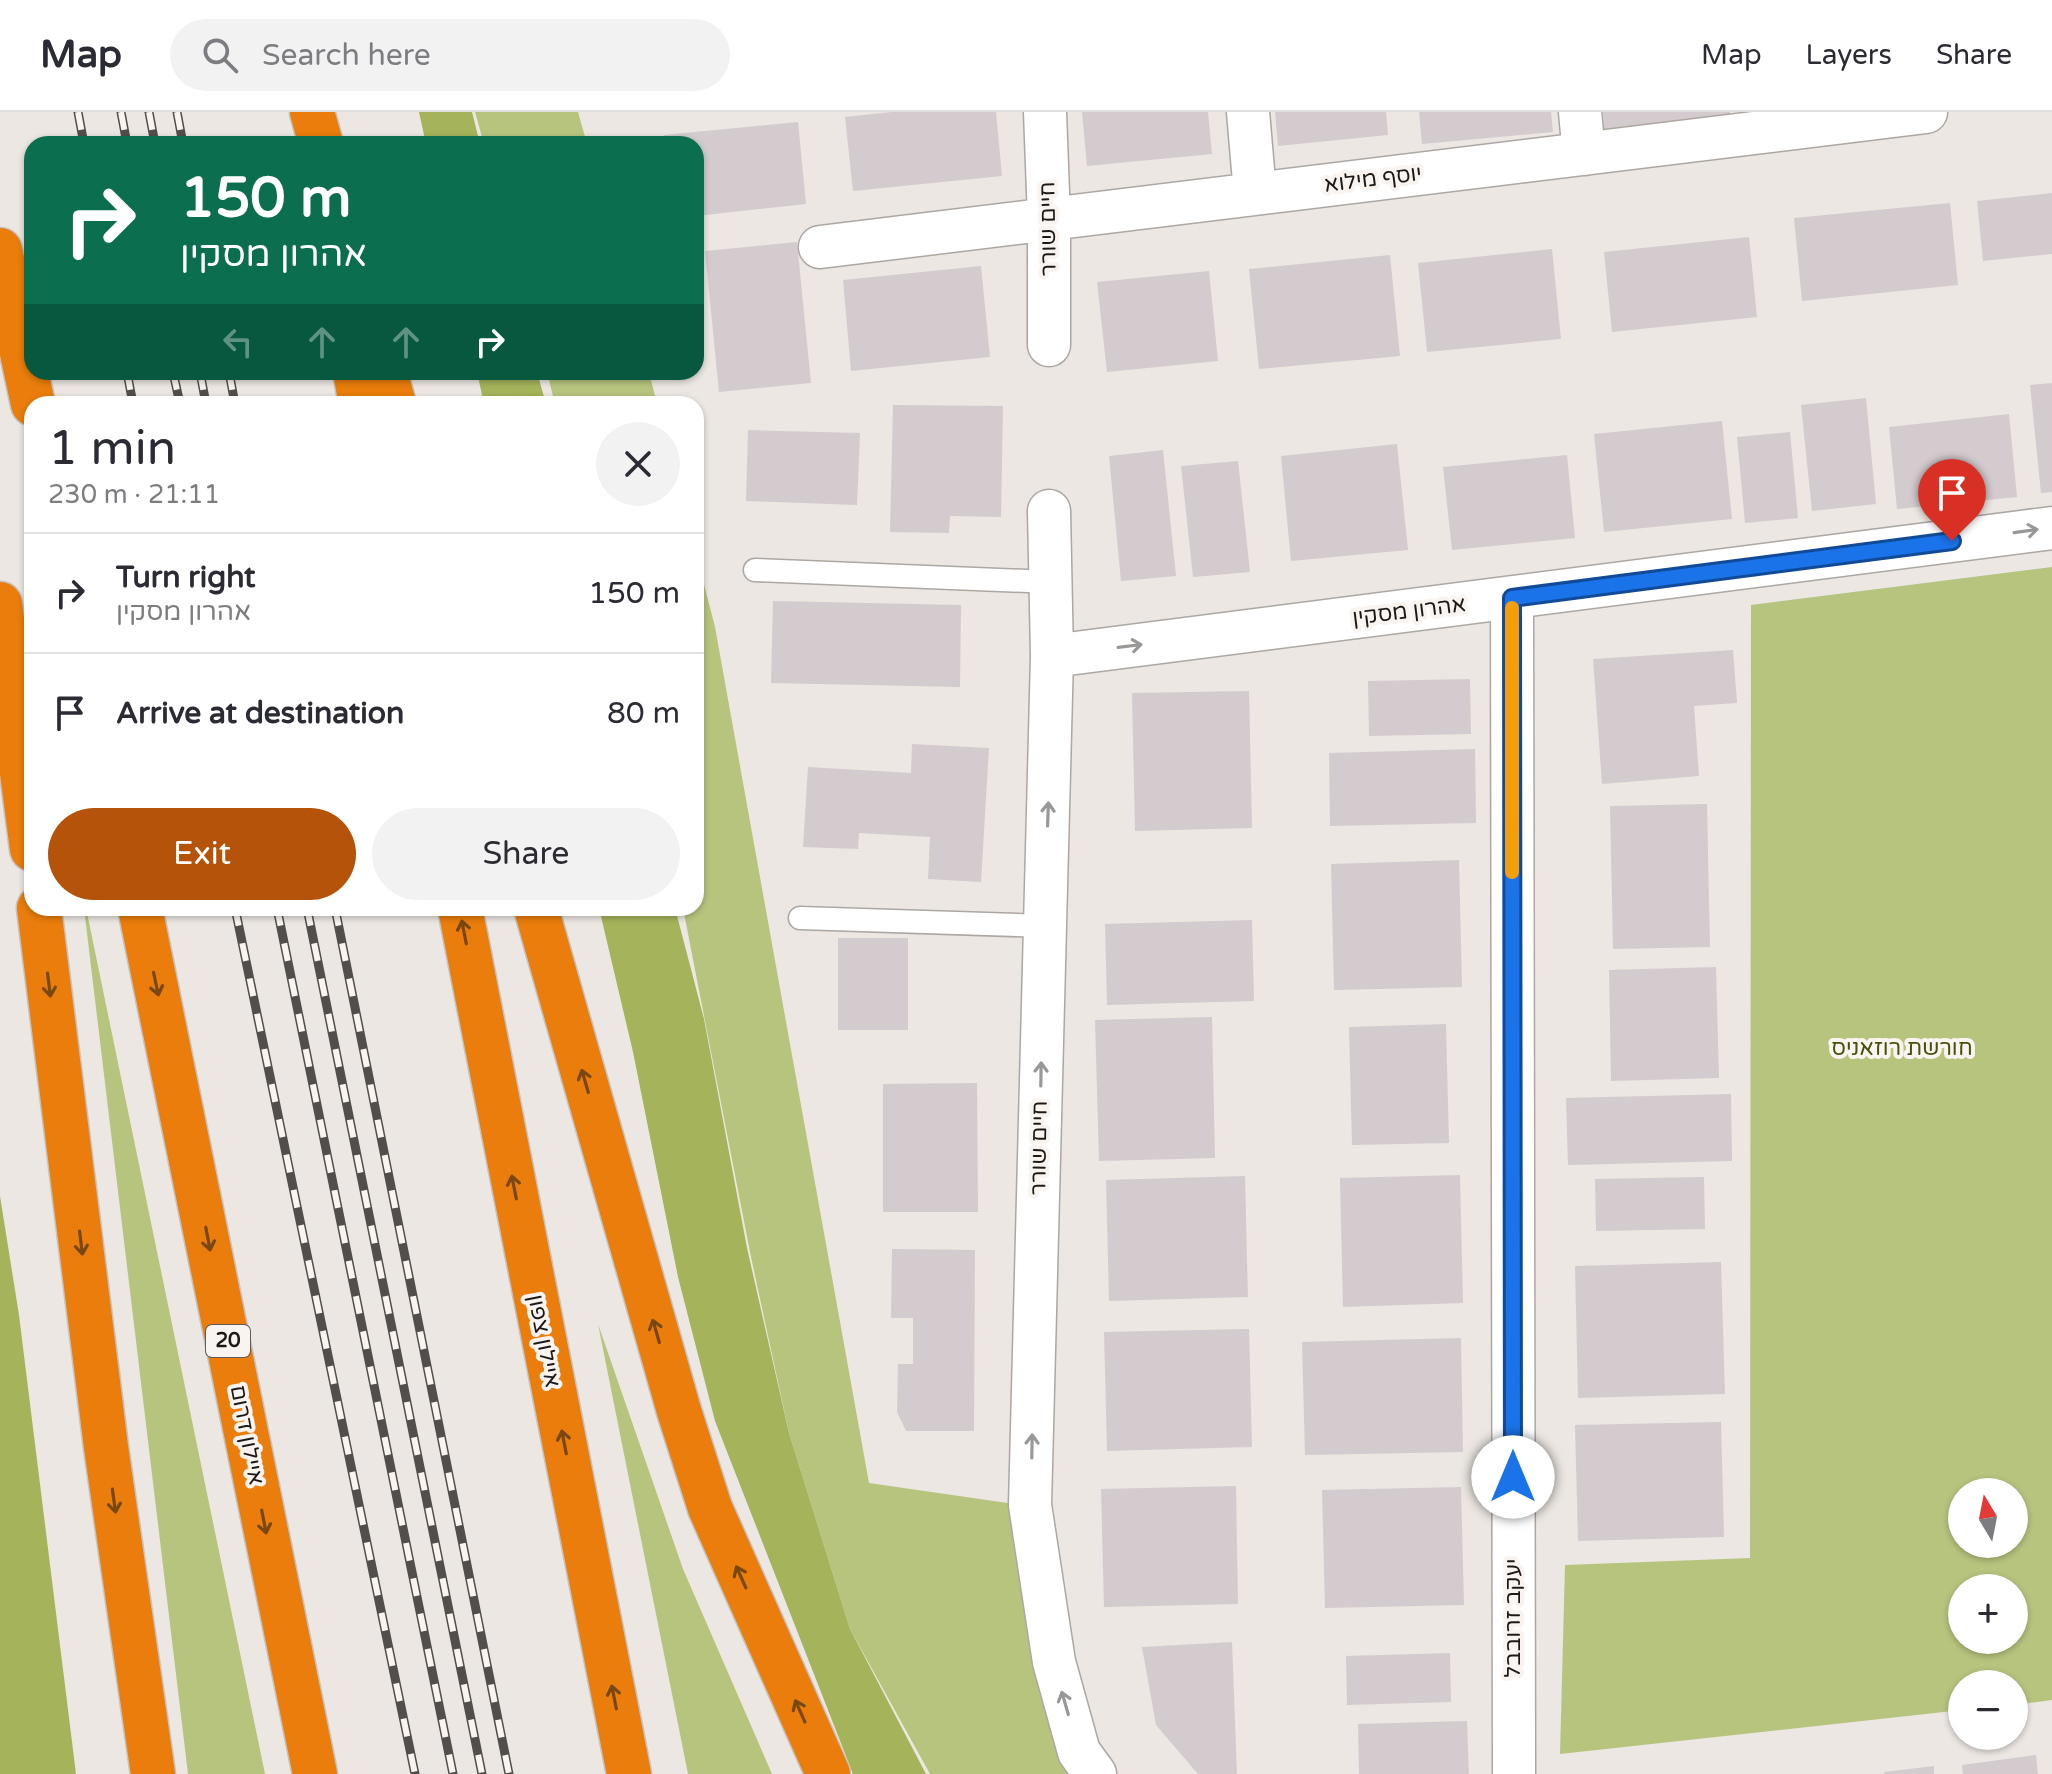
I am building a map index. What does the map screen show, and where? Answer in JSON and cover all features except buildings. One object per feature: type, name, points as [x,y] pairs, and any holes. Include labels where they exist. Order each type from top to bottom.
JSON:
[{"type":"highway","points":[[304,112],[308,136]]},
{"type":"highway","points":[[312,112],[319,136]]},
{"type":"highway","points":[[0,250],[24,362]]},
{"type":"highway","points":[[0,604],[24,788]]},
{"type":"highway","points":[[40,916],[106,1447],[153,1774]]},
{"type":"highway","name":"איילון דרום","points":[[142,916],[315,1774]]},
{"type":"highway","name":"איילון צפון","points":[[462,916],[629,1774]]},
{"type":"highway","points":[[538,916],[679,1411],[710,1508],[828,1774]]},
{"type":"street","name":"חיים שורר","points":[[1045,112],[1049,345]]},
{"type":"street","points":[[1248,112],[1255,193]]},
{"type":"street","points":[[1580,112],[1584,154]]},
{"type":"street","name":"יוסף מילוא","points":[[820,247],[1926,112]]},
{"type":"street","name":"חיים שורר","points":[[1049,511],[1052,656],[1030,1505],[1054,1662],[1079,1752],[1095,1774]]},
{"type":"street","name":"אהרון מסקין","points":[[1052,656],[2052,528]]},
{"type":"street","name":"יעקב זרובבל","points":[[1512,598],[1514,1774]]},
{"type":"lane","points":[[755,570],[1051,582]]},
{"type":"lane","points":[[800,918],[1045,926]]},
{"type":"green space","points":[[419,112],[472,112],[478,136],[424,136]]},
{"type":"green space","points":[[475,112],[578,112],[585,136],[482,136]]},
{"type":"green space","points":[[479,380],[539,380],[544,396],[482,396]]},
{"type":"green space","points":[[549,380],[651,380],[655,396],[553,396]]},
{"type":"green space","name":"חורשת רוזאניס","points":[[2052,567],[2052,1700],[2028,1703],[2028,1670],[1948,1670],[1948,1712],[1560,1754],[1565,1565],[1750,1558],[1751,605]]},
{"type":"green space","points":[[704,584],[715,627],[869,1483],[1022,1505],[1081,1774],[930,1774],[850,1629],[789,1433],[685,916],[704,916]]},
{"type":"green space","points":[[85,916],[88,916],[265,1774],[188,1774]]},
{"type":"green space","points":[[601,916],[677,916],[704,1019],[747,1248],[789,1433],[850,1629],[926,1774],[853,1774],[715,1421],[678,1277],[633,1052]]},
{"type":"green space","points":[[0,1196],[19,1315],[76,1774],[0,1774]]},
{"type":"green space","points":[[598,1324],[683,1569],[772,1774],[688,1774]]},
{"type":"railway","points":[[78,112],[82,136]]},
{"type":"railway","points":[[121,112],[126,136]]},
{"type":"railway","points":[[149,112],[154,136]]},
{"type":"railway","points":[[177,112],[182,136]]},
{"type":"railway","points":[[128,380],[132,396]]},
{"type":"railway","points":[[175,380],[178,396]]},
{"type":"railway","points":[[202,380],[204,396]]},
{"type":"railway","points":[[230,380],[234,396]]},
{"type":"railway","points":[[237,916],[415,1774]]},
{"type":"railway","points":[[279,916],[453,1774]]},
{"type":"railway","points":[[309,916],[482,1774]]},
{"type":"railway","points":[[337,916],[509,1774]]},
{"type":"slow traffic","points":[[1512,608],[1512,872]]},
{"type":"route","points":[[1513,1477],[1512,598],[1952,541]]}]
